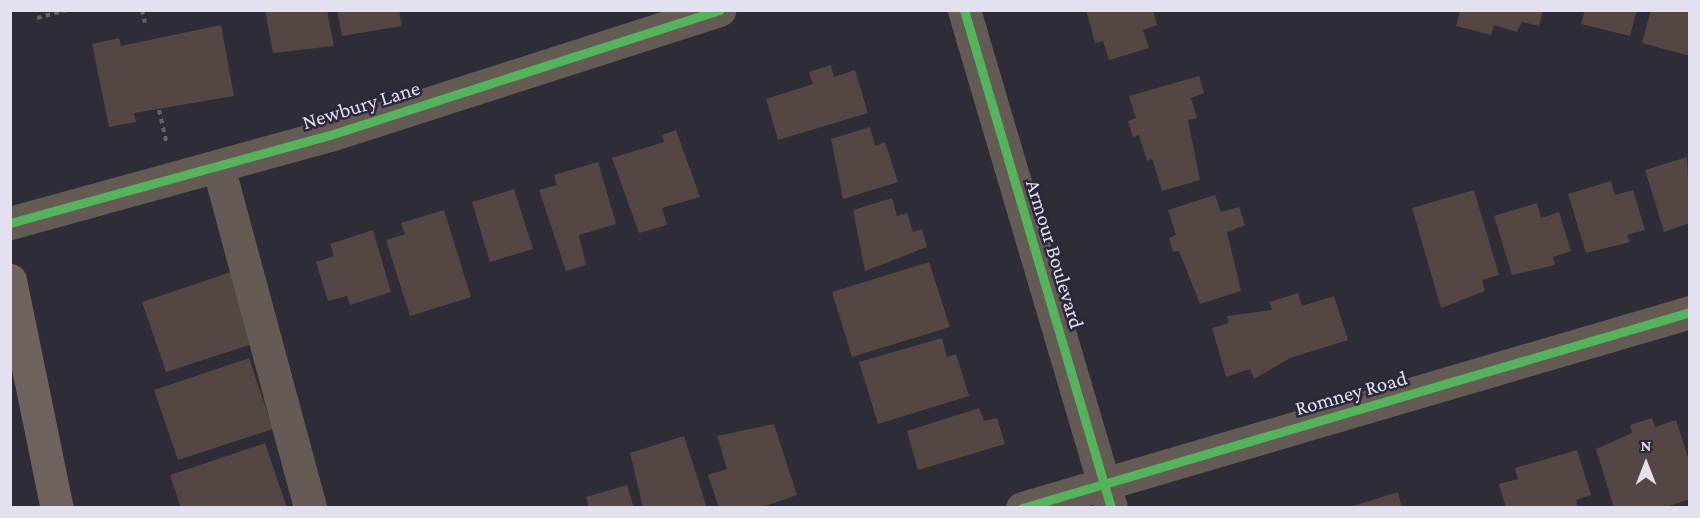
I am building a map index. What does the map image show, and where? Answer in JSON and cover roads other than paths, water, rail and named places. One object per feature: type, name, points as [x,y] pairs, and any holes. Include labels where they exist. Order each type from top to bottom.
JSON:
[{"type":"main road","points":[[10,280],[57,507]]},
{"type":"street","name":"Newbury Lane","points":[[10,223],[218,166],[719,10]]},
{"type":"street","name":"Armour Boulevard","points":[[963,10],[1107,495]]},
{"type":"street","points":[[218,166],[310,507]]},
{"type":"street","name":"Romney Road","points":[[1022,507],[1107,495],[1689,312]]}]
